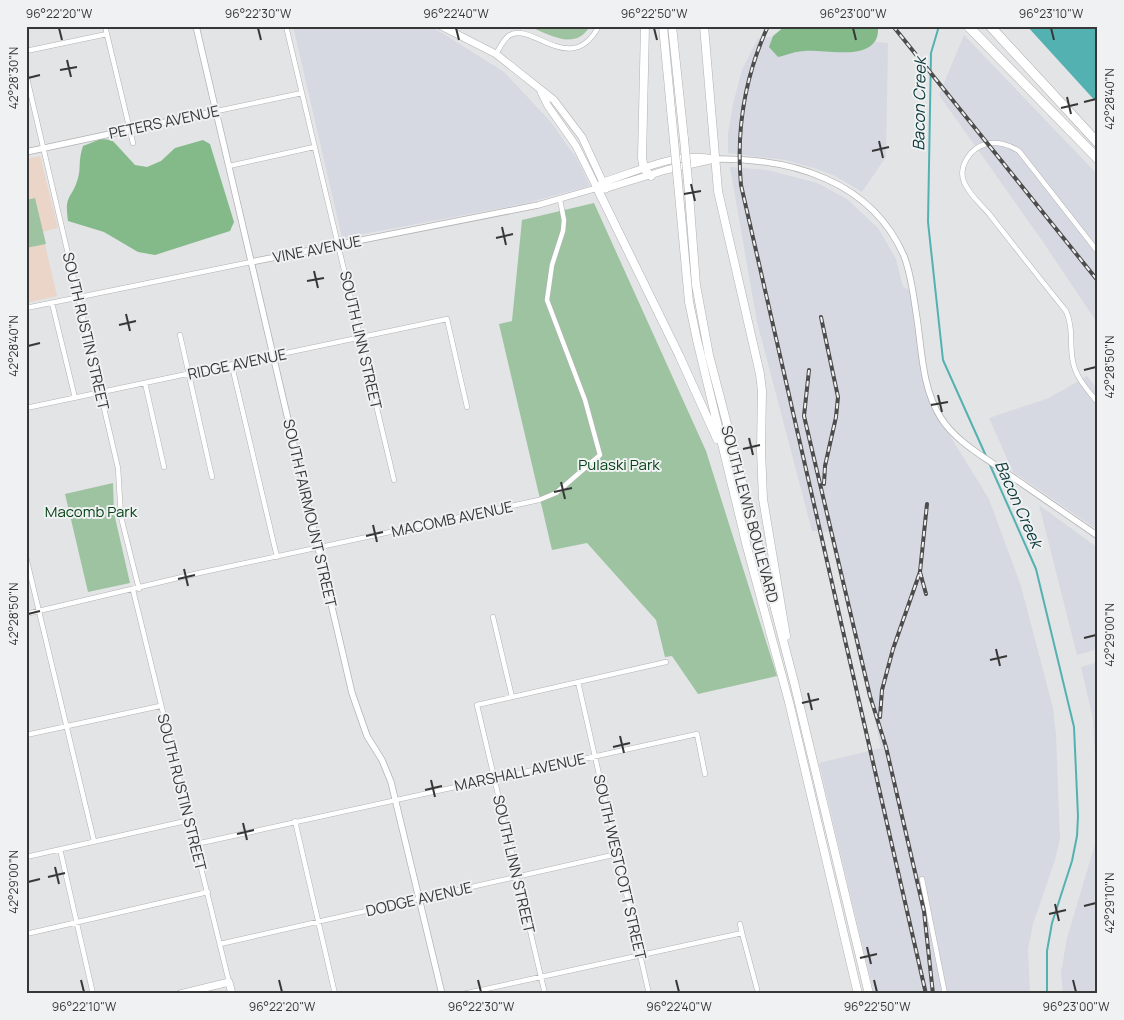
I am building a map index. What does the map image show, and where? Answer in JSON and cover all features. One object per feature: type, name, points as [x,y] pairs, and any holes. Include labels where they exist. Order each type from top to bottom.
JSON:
[{"type":"highway","points":[[968,26],[1098,159]]},
{"type":"highway","points":[[992,29],[1098,143]]},
{"type":"main road","points":[[441,26],[496,54],[519,71],[539,90],[554,100],[582,137],[602,187],[698,394],[728,470]]},
{"type":"main road","points":[[644,26],[642,158],[644,169],[651,176]]},
{"type":"main road","name":"SOUTH LEWIS BOULEVARD","points":[[663,26],[690,302],[702,362],[728,470],[789,702],[858,994]]},
{"type":"main road","name":"SOUTH LEWIS BOULEVARD","points":[[672,26],[688,181],[696,285],[706,339],[794,682],[869,994]]},
{"type":"main road","points":[[704,26],[714,159],[720,204],[760,374],[762,391],[761,450],[763,499],[794,682]]},
{"type":"main road","points":[[539,90],[602,187]]},
{"type":"main road","points":[[602,187],[667,161],[700,156],[714,159]]},
{"type":"main road","points":[[602,187],[714,159]]},
{"type":"main road","points":[[180,994],[229,982]]},
{"type":"main road","name":"SOUTH RUSTIN STREET","points":[[229,982],[232,994]]},
{"type":"street","points":[[105,26],[133,142]]},
{"type":"street","name":"SOUTH FAIRMOUNT STREET","points":[[196,26],[359,716],[367,736],[386,770],[395,800],[442,994]]},
{"type":"street","name":"SOUTH LINN STREET","points":[[286,26],[394,480]]},
{"type":"street","points":[[496,54],[506,38],[516,33],[528,35],[553,47],[565,49],[585,42],[599,26]]},
{"type":"street","points":[[26,51],[107,34]]},
{"type":"street","name":"SOUTH RUSTIN STREET","points":[[26,74],[118,468],[121,517],[160,706],[229,982]]},
{"type":"street","name":"PETERS AVENUE","points":[[26,152],[302,93]]},
{"type":"street","points":[[1098,252],[1019,151],[1004,144],[987,143],[976,149],[966,161],[962,170],[964,181],[972,197],[987,212],[1066,311],[1071,322],[1073,364],[1082,383],[1098,403]]},
{"type":"street","points":[[229,166],[314,147]]},
{"type":"street","points":[[714,159],[764,161],[820,175],[845,188],[876,213],[904,257],[913,290],[928,388],[936,409],[954,433],[1021,483],[1098,536]]},
{"type":"street","name":"VINE AVENUE","points":[[26,308],[560,200],[602,187]]},
{"type":"street","name":"MACOMB AVENUE","points":[[26,614],[539,500],[556,493],[600,455],[585,400],[547,300],[552,265],[563,231],[564,220],[560,200]]},
{"type":"street","points":[[52,303],[75,398]]},
{"type":"street","name":"RIDGE AVENUE","points":[[26,408],[232,366],[447,319],[467,407]]},
{"type":"street","points":[[180,335],[212,477]]},
{"type":"street","points":[[232,366],[277,557]]},
{"type":"street","points":[[145,383],[164,467]]},
{"type":"street","points":[[26,557],[94,841]]},
{"type":"street","points":[[493,617],[512,697],[666,662]]},
{"type":"street","name":"SOUTH WESTCOTT STREET","points":[[578,682],[649,994]]},
{"type":"street","name":"SOUTH LINN STREET","points":[[512,697],[477,705],[544,994]]},
{"type":"street","points":[[26,735],[160,706]]},
{"type":"street","name":"MARSHALL AVENUE","points":[[196,844],[494,777],[697,734],[705,774]]},
{"type":"street","points":[[26,857],[190,820]]},
{"type":"street","points":[[295,821],[335,994]]},
{"type":"street","points":[[60,849],[93,994]]},
{"type":"street","name":"DODGE AVENUE","points":[[220,944],[617,854]]},
{"type":"street","points":[[922,879],[945,994]]},
{"type":"street","points":[[26,934],[208,892]]},
{"type":"street","points":[[740,924],[757,989]]},
{"type":"street","points":[[463,994],[742,933]]},
{"type":"shaded area","points":[[293,26],[429,26],[444,34],[504,72],[551,122],[577,159],[590,186],[523,204],[342,238]]},
{"type":"shaded area","points":[[805,34],[888,43],[886,157],[862,192],[835,176],[817,169],[785,160],[728,153],[728,134],[733,104],[742,70],[758,38]]},
{"type":"shaded area","points":[[964,35],[1098,175],[1098,324],[1041,239],[939,95]]},
{"type":"shaded area","points":[[40,156],[58,228],[42,232],[57,296],[26,303],[26,159]]},
{"type":"shaded area","points":[[730,167],[767,170],[817,183],[847,199],[878,228],[896,259],[903,287],[910,290],[924,385],[931,405],[989,499],[1021,586],[1053,708],[1056,735],[1060,839],[1055,860],[1033,924],[1028,949],[1030,994],[874,994],[819,763],[881,748],[833,532],[812,531],[757,322]]},
{"type":"shaded area","points":[[1087,376],[1098,390],[1098,530],[1013,472],[989,418],[1049,398]]},
{"type":"shaded area","points":[[1039,505],[1098,548],[1098,649],[1077,655]]},
{"type":"shaded area","points":[[1098,662],[1098,994],[1063,994],[1061,973],[1067,938],[1095,844],[1093,719],[1081,667]]},
{"type":"green space","points":[[528,26],[590,26],[584,34],[569,40],[561,39]]},
{"type":"green space","points":[[785,26],[878,26],[877,38],[871,46],[862,50],[850,52],[802,51],[778,57],[769,47],[773,36]]},
{"type":"green space","points":[[101,139],[112,140],[135,165],[147,167],[161,161],[175,148],[203,140],[210,144],[234,222],[230,231],[155,255],[138,252],[104,232],[68,221],[68,201],[78,178],[83,146]]},
{"type":"green space","points":[[35,198],[46,244],[26,248],[26,200]]},
{"type":"green space","name":"Pulaski Park","points":[[594,203],[706,451],[777,676],[698,694],[672,656],[665,657],[656,620],[587,543],[552,550],[499,324],[512,321],[522,220]]},
{"type":"green space","name":"Macomb Park","points":[[113,483],[114,513],[130,583],[88,592],[65,494]]},
{"type":"water","points":[[1027,26],[1098,26],[1098,104]]},
{"type":"waterway","name":"Bacon Creek","points":[[939,26],[931,53],[928,222],[943,360],[986,456]]},
{"type":"waterway","name":"Bacon Creek","points":[[990,465],[1036,569],[1074,727],[1078,816],[1077,836],[1072,861],[1052,923],[1047,951],[1047,994]]},
{"type":"railway","points":[[768,26],[753,64],[744,104],[740,144],[741,185],[926,994]]},
{"type":"railway","points":[[893,26],[1098,281]]},
{"type":"railway","points":[[821,317],[838,397],[836,417],[825,466],[824,484]]},
{"type":"railway","points":[[809,370],[804,416],[870,696],[886,747],[924,911],[933,994]]},
{"type":"railway","points":[[880,717],[882,690],[893,649],[920,572],[927,504]]},
{"type":"railway","points":[[920,572],[926,594]]}]
